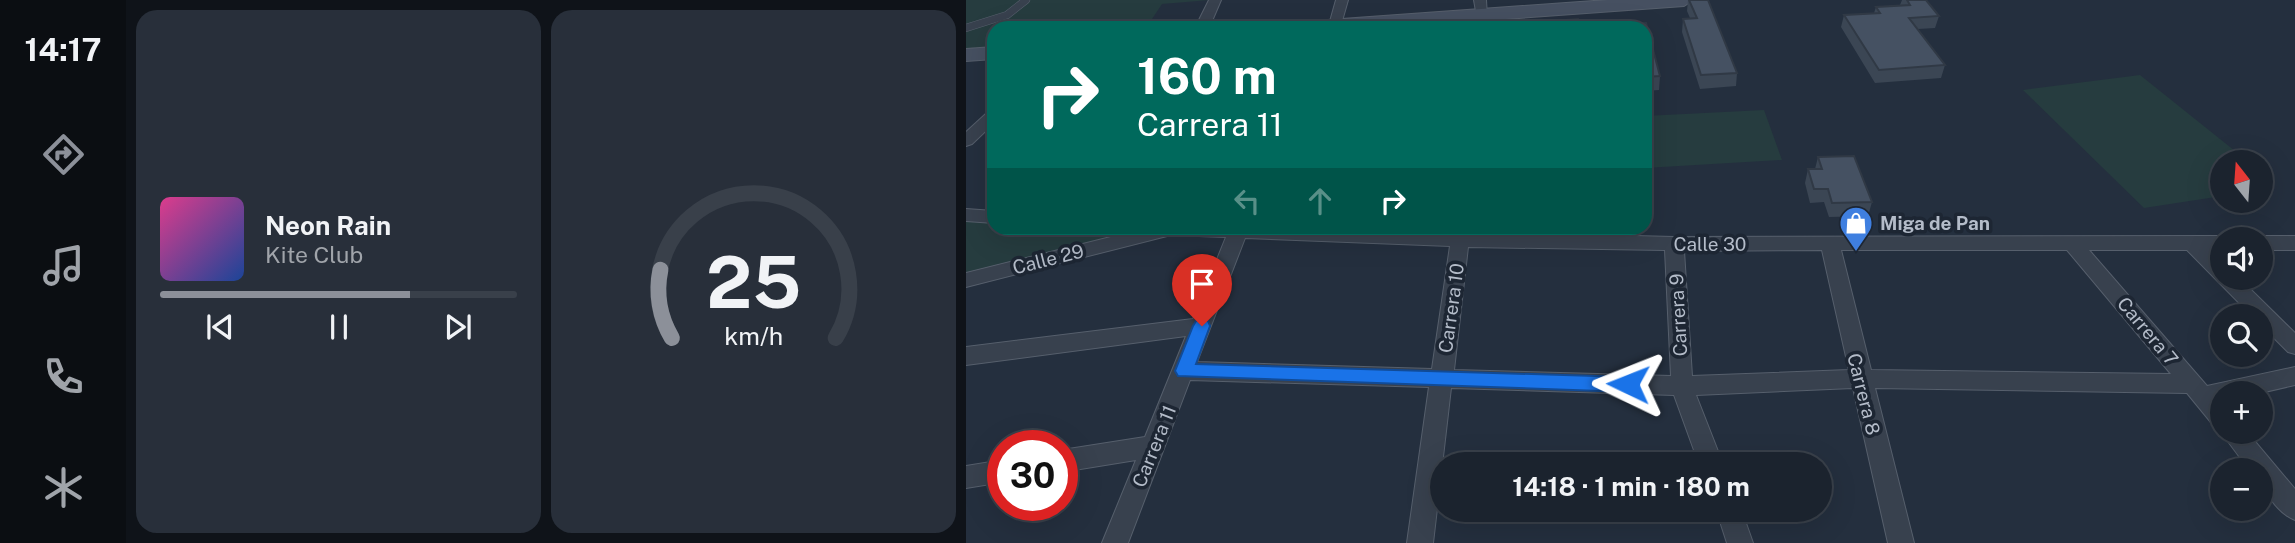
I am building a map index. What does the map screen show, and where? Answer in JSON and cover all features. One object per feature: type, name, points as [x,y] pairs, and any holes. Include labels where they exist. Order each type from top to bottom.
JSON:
[{"type":"main road","points":[[1368,21],[1481,7],[1684,0]]},
{"type":"main road","points":[[966,55],[987,54]]},
{"type":"street","points":[[1205,21],[1215,0]]},
{"type":"street","points":[[1337,21],[1342,0]]},
{"type":"street","points":[[966,141],[987,121]]},
{"type":"street","points":[[966,215],[987,216]]},
{"type":"street","name":"Calle 29","points":[[966,280],[1137,235]]},
{"type":"street","name":"Carrera 11","points":[[1115,543],[1236,235]]},
{"type":"street","name":"Calle 30","points":[[1337,235],[1674,244],[2210,243]]},
{"type":"street","name":"Carrera 10","points":[[1420,543],[1460,240]]},
{"type":"street","points":[[2192,243],[2210,262]]},
{"type":"street","points":[[2273,243],[2295,243]]},
{"type":"street","name":"Carrera 9","points":[[1674,244],[1682,386],[1707,452]]},
{"type":"street","name":"Carrera 8","points":[[1830,244],[1901,543]]},
{"type":"street","name":"Carrera 7","points":[[2073,244],[2210,404]]},
{"type":"street","points":[[2239,290],[2295,346]]},
{"type":"street","points":[[966,356],[1202,326]]},
{"type":"street","points":[[1184,371],[1682,386],[1860,379],[2198,390],[2295,376]]},
{"type":"street","points":[[2243,444],[2295,508]]},
{"type":"street","points":[[1078,458],[1155,446]]},
{"type":"street","points":[[966,477],[987,474]]},
{"type":"street","points":[[1733,522],[1740,543]]},
{"type":"lane","points":[[990,21],[1000,18],[1026,0]]},
{"type":"lane","points":[[966,28],[987,22]]},
{"type":"green space","points":[[966,0],[1210,0],[1162,4],[1151,21],[987,21],[987,47],[966,49]]},
{"type":"green space","points":[[2140,75],[2234,150],[2210,150],[2210,198],[2144,208],[2023,90]]},
{"type":"green space","points":[[1764,110],[1782,160],[1652,168],[1652,116]]},
{"type":"green space","points":[[966,215],[987,216],[987,235],[1119,235],[966,274]]},
{"type":"building","points":[[1689,0],[1708,0],[1737,73],[1701,75],[1683,19],[1697,18]]},
{"type":"building","points":[[1907,0],[1926,0],[1939,16],[1909,18],[1945,65],[1879,70],[1844,15],[1880,13],[1876,7],[1910,5]]},
{"type":"building","points":[[1652,46],[1660,76],[1652,77]]},
{"type":"building","points":[[1854,156],[1872,202],[1832,203],[1828,189],[1814,189],[1808,169],[1822,169],[1818,157]]},
{"type":"place","name":"Miga de Pan","points":[[1856,253]]},
{"type":"route","points":[[1202,326],[1184,371],[1628,384]]}]
